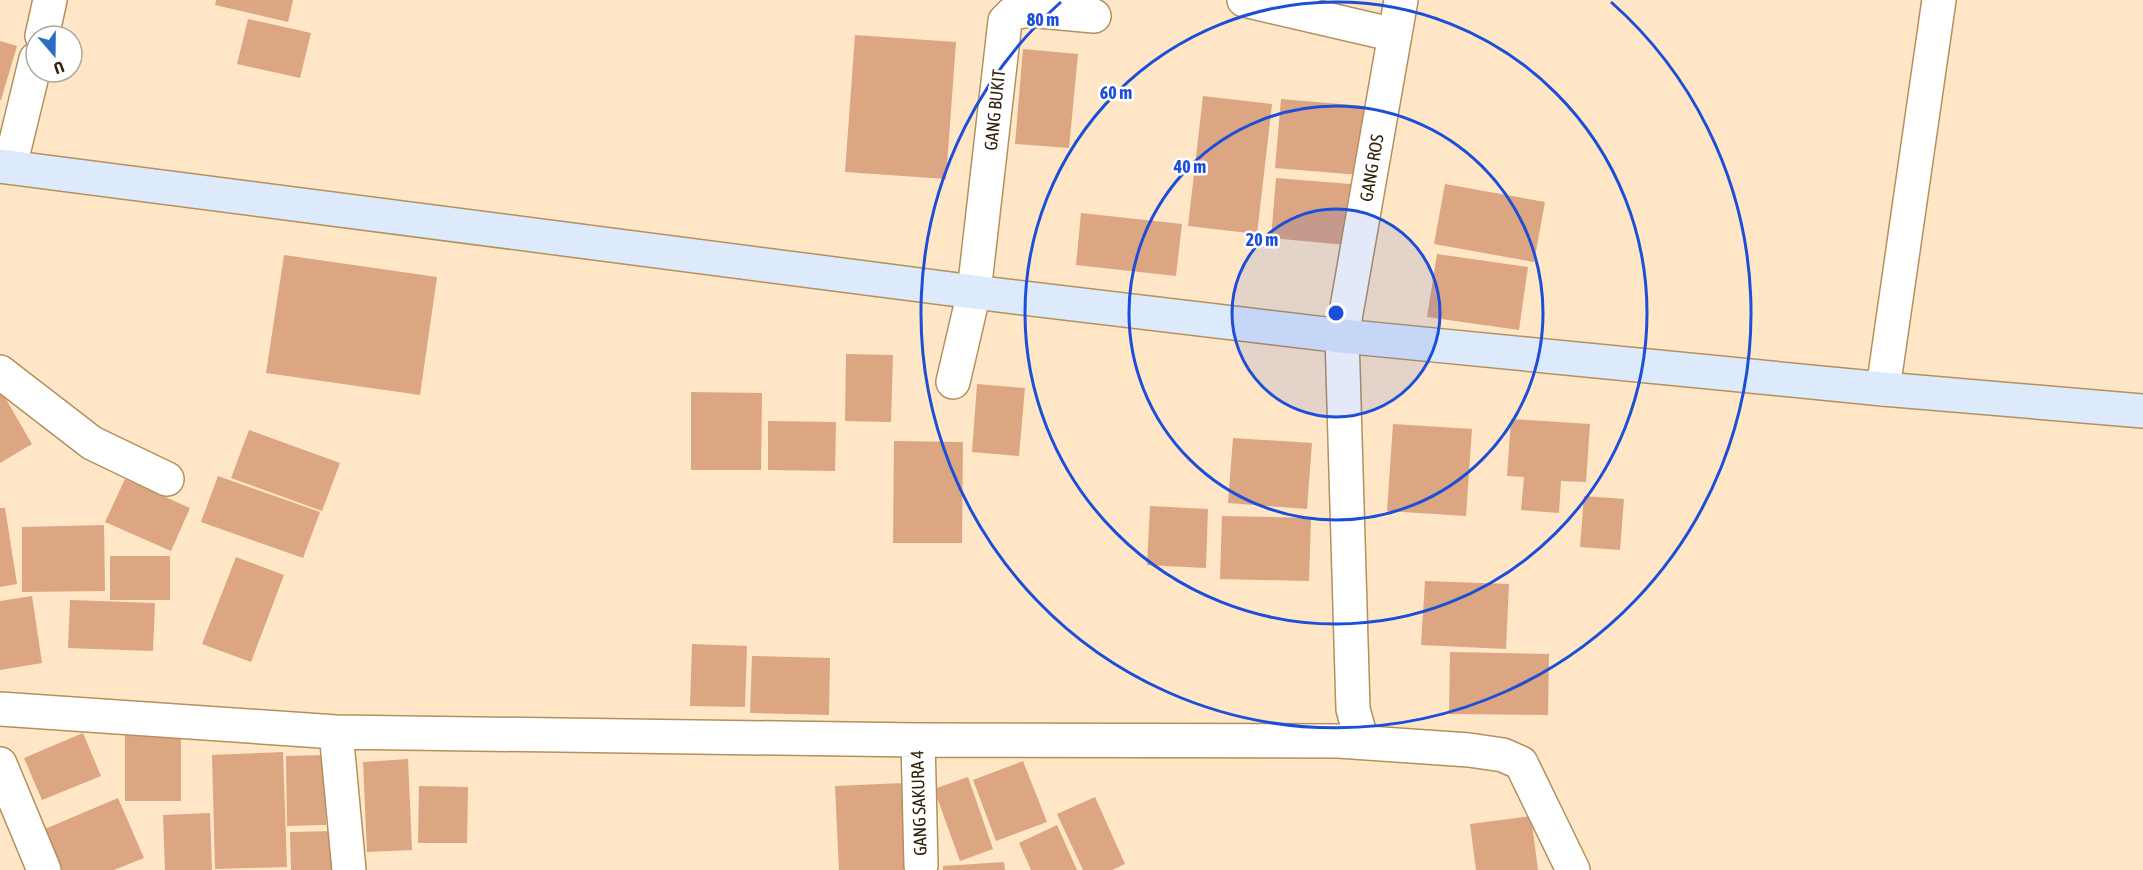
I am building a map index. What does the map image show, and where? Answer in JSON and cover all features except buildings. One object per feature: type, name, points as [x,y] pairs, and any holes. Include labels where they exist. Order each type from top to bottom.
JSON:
[{"type":"street","points":[[45,24],[50,0]]},
{"type":"street","points":[[1244,0],[1395,35]]},
{"type":"street","name":"GANG ROS","points":[[1362,742],[1353,709],[1342,336],[1401,0]]},
{"type":"street","points":[[1883,389],[1939,0]]},
{"type":"street","name":"GANG BUKIT","points":[[974,292],[1005,21],[1013,13],[1029,10],[1094,16]]},
{"type":"street","points":[[29,84],[5,166],[974,292],[1342,336],[1883,389],[2143,411]]},
{"type":"street","points":[[953,382],[974,292]]},
{"type":"street","points":[[0,372],[92,443],[167,479]]},
{"type":"street","points":[[0,709],[336,732],[918,740],[1362,742],[1469,750],[1503,754],[1521,763],[1573,870]]},
{"type":"street","points":[[336,732],[349,870]]},
{"type":"street","name":"GANG SAKURA 4","points":[[918,740],[921,865]]},
{"type":"street","points":[[0,764],[44,870]]}]
